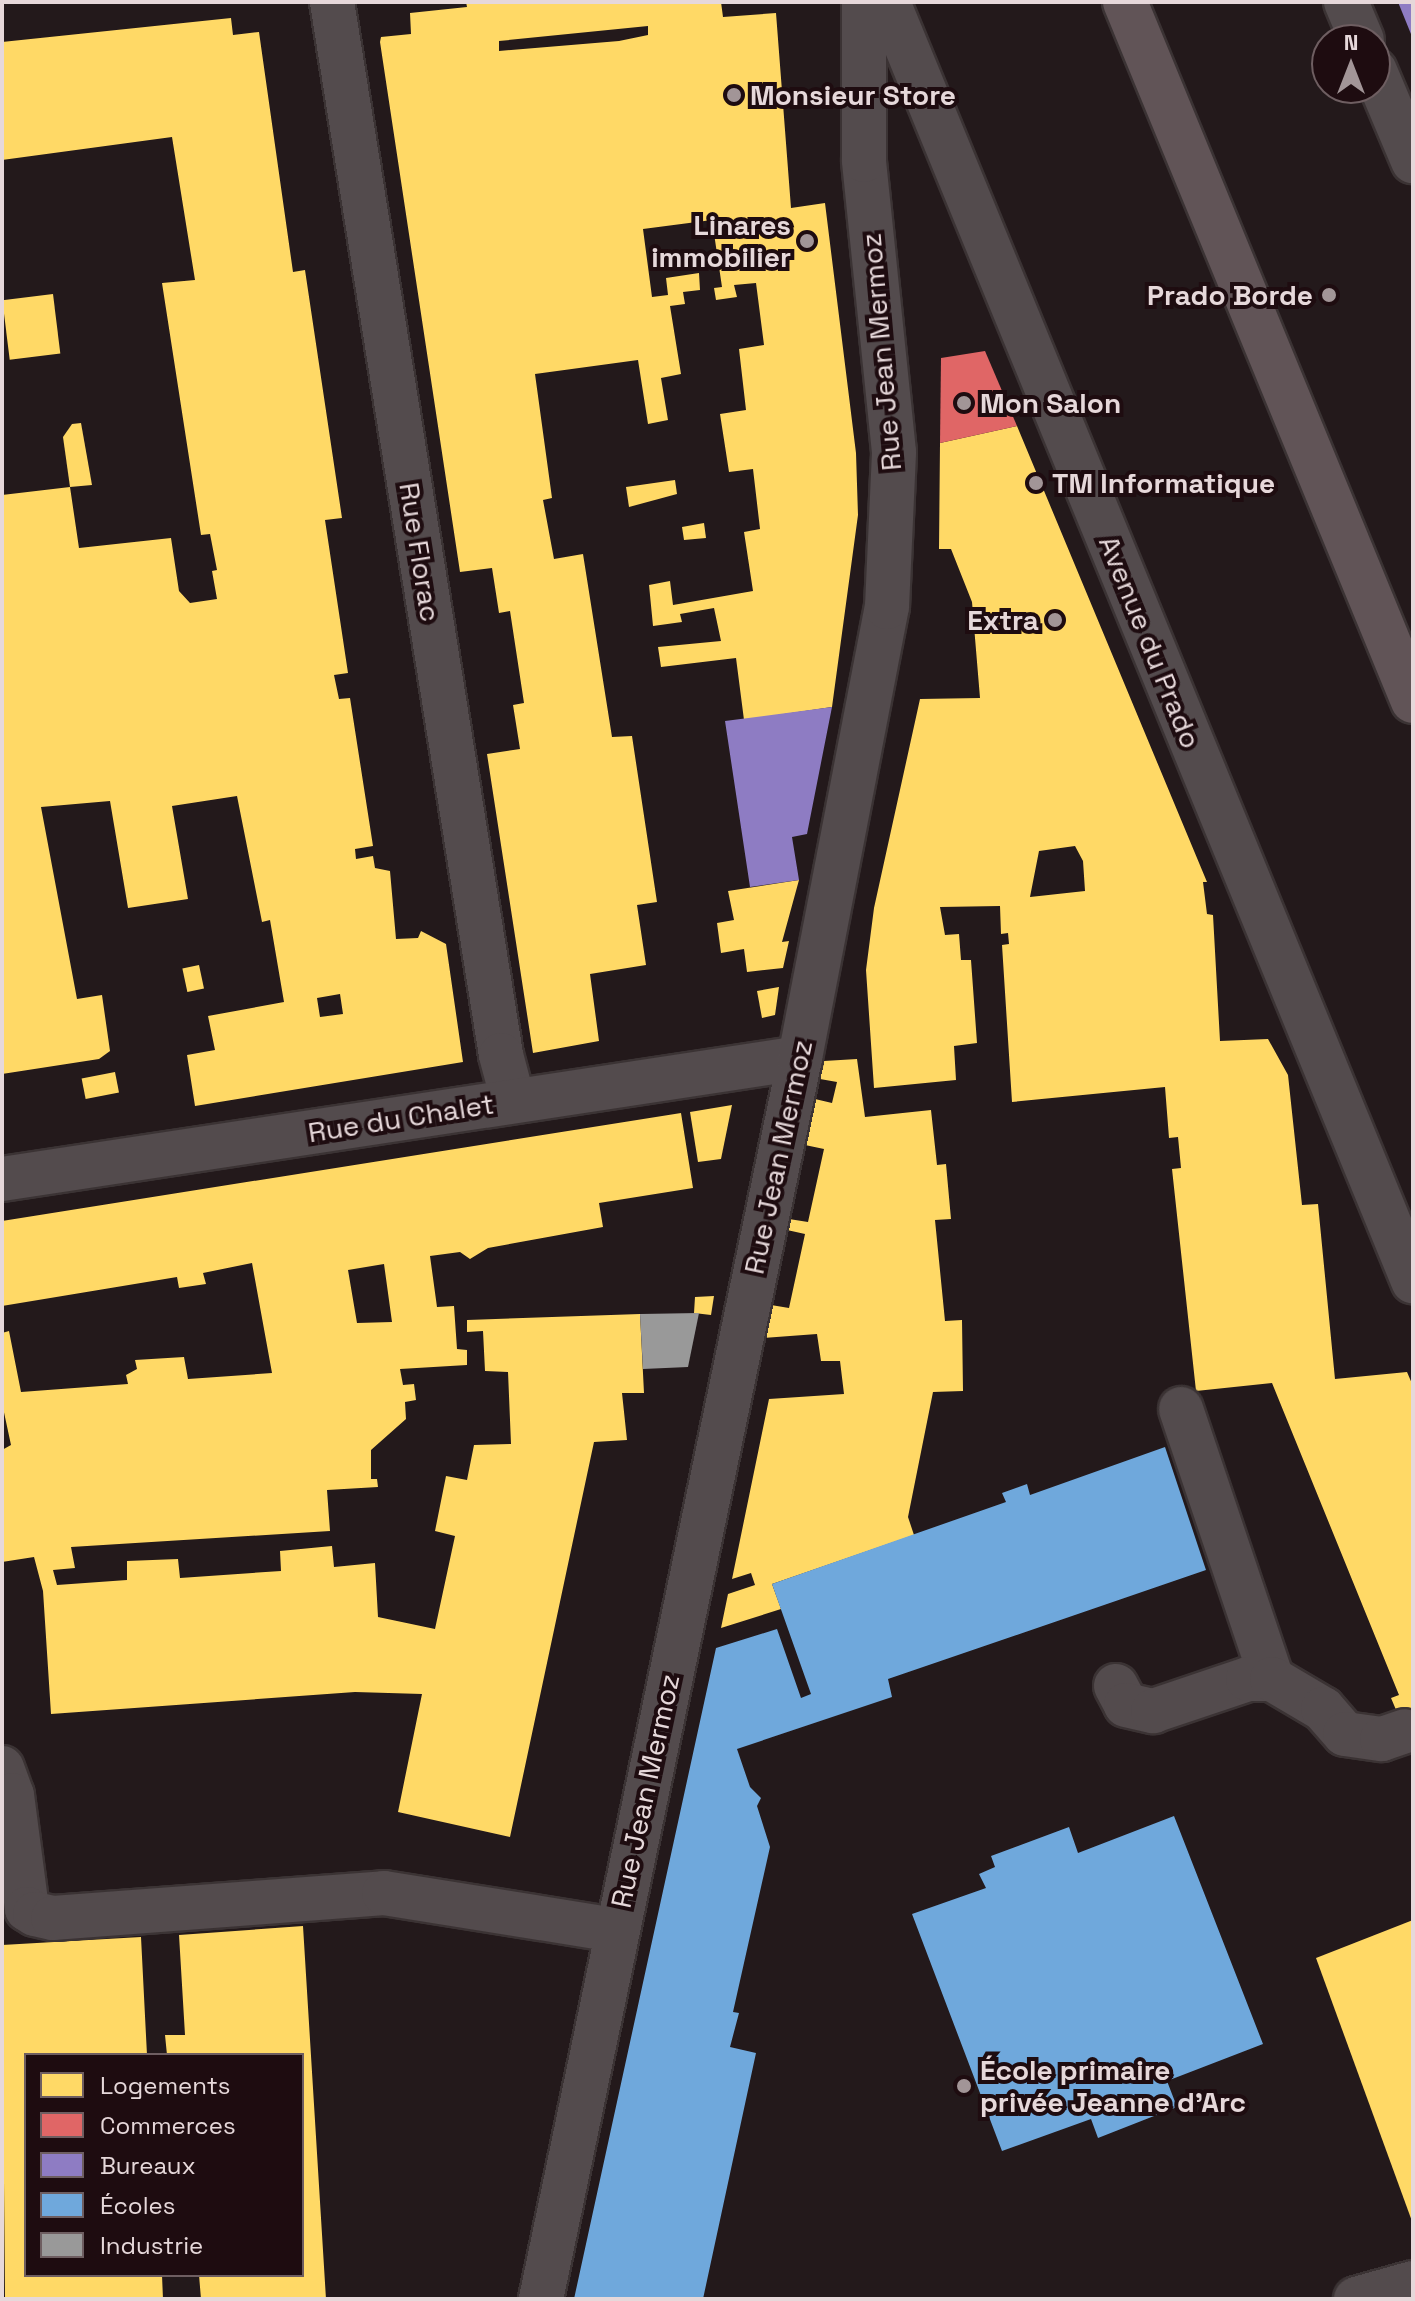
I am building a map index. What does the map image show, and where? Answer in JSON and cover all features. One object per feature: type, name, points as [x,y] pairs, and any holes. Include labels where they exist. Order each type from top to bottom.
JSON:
[{"type":"main road","points":[[1125,2],[1413,701]]},
{"type":"street","name":"Rue Florac","points":[[332,2],[501,1055],[513,1100]]},
{"type":"street","name":"Rue Jean Mermoz","points":[[541,2299],[800,1058],[887,607],[894,452],[864,160],[864,2]]},
{"type":"street","name":"Avenue du Prado","points":[[888,2],[1413,1281]]},
{"type":"street","points":[[1346,2],[1355,24]]},
{"type":"street","points":[[1389,104],[1413,161]]},
{"type":"street","name":"Rue du Chalet","points":[[2,1179],[800,1058]]},
{"type":"street","points":[[1181,1409],[1272,1679]]},
{"type":"street","points":[[1116,1686],[1126,1705],[1153,1711],[1248,1679],[1272,1679],[1323,1709],[1345,1734],[1382,1739],[1405,1731]]},
{"type":"street","points":[[2,1768],[12,1795],[27,1909],[35,1914],[53,1918],[384,1893],[616,1930]]},
{"type":"street","points":[[1356,2299],[1413,2283]]},
{"type":"building: Logements","points":[[466,2],[721,2],[723,17],[776,13],[791,208],[825,203],[856,453],[858,515],[832,707],[744,720],[736,658],[661,667],[658,647],[721,641],[714,608],[680,614],[682,622],[653,626],[649,585],[670,581],[673,605],[753,591],[744,532],[760,529],[753,469],[729,472],[720,414],[746,410],[739,349],[764,345],[756,283],[734,285],[737,297],[716,300],[714,288],[722,287],[712,220],[643,229],[652,297],[668,295],[666,278],[699,273],[700,290],[683,292],[685,304],[670,306],[681,374],[661,378],[668,420],[648,424],[638,360],[535,374],[552,498],[543,500],[554,559],[583,554],[612,737],[632,736],[657,902],[637,905],[646,965],[590,974],[599,1041],[533,1053],[487,754],[520,749],[513,705],[524,703],[510,611],[499,613],[492,568],[460,572],[380,42],[381,37],[411,34],[410,13],[467,7]],"holes":[[[648,26],[648,35],[619,41],[499,51],[499,41]]]},
{"type":"building: Logements","points":[[231,18],[233,35],[259,32],[293,272],[305,270],[342,518],[325,520],[348,673],[334,675],[339,699],[350,698],[373,846],[355,849],[356,859],[373,856],[375,868],[390,871],[396,939],[418,938],[421,931],[446,944],[463,1062],[195,1106],[187,1055],[215,1050],[208,1016],[284,1002],[270,920],[262,922],[237,796],[172,806],[188,899],[128,908],[110,801],[41,807],[77,999],[102,995],[110,1051],[99,1059],[2,1074],[2,495],[70,487],[79,548],[171,538],[179,591],[190,603],[217,599],[212,571],[217,570],[210,534],[201,535],[162,283],[195,280],[172,137],[2,160],[2,42]],"holes":[[[340,994],[343,1014],[320,1017],[317,998]]]},
{"type":"building: Logements","points":[[53,294],[60,354],[10,360],[2,300]]},
{"type":"building: Logements","points":[[81,423],[92,485],[70,487],[63,437],[72,424]]},
{"type":"building: Logements","points":[[1017,426],[1207,882],[1203,882],[1207,914],[1213,915],[1220,1041],[1268,1039],[1288,1075],[1302,1205],[1318,1204],[1335,1379],[1407,1372],[1413,1386],[1413,1750],[1391,1698],[1399,1695],[1272,1383],[1196,1391],[1172,1169],[1181,1168],[1178,1137],[1169,1138],[1165,1087],[1012,1102],[1002,945],[1009,944],[1008,933],[1001,934],[1000,906],[940,907],[945,935],[959,934],[961,960],[971,960],[977,1043],[954,1046],[956,1080],[874,1088],[866,970],[874,908],[920,699],[980,698],[972,602],[951,549],[939,549],[940,443]],"holes":[[[1075,846],[1083,861],[1085,891],[1030,897],[1039,851]]]},
{"type":"building: Logements","points":[[675,480],[677,494],[629,507],[626,487]]},
{"type":"building: Logements","points":[[704,523],[706,538],[684,540],[682,527]]},
{"type":"building: Logements","points":[[799,880],[782,942],[789,941],[783,968],[747,972],[744,949],[721,953],[717,923],[734,920],[728,891]]},
{"type":"building: Logements","points":[[199,965],[204,988],[187,992],[182,969]]},
{"type":"building: Logements","points":[[779,987],[775,1015],[762,1018],[757,991]]},
{"type":"building: Logements","points":[[857,1059],[865,1117],[931,1110],[937,1165],[946,1164],[951,1219],[935,1220],[945,1321],[962,1320],[963,1391],[933,1392],[908,1517],[914,1535],[772,1584],[781,1609],[721,1628],[728,1594],[755,1585],[751,1573],[732,1579],[769,1399],[844,1394],[840,1361],[821,1361],[817,1334],[763,1338],[771,1305],[789,1308],[805,1234],[787,1230],[789,1219],[808,1222],[824,1149],[805,1145],[815,1099],[832,1103],[837,1082],[820,1079],[824,1061]]},
{"type":"building: Logements","points":[[115,1072],[119,1093],[86,1099],[82,1078]]},
{"type":"building: Logements","points":[[732,1105],[721,1159],[698,1162],[690,1112]]},
{"type":"building: Logements","points":[[681,1113],[693,1188],[599,1203],[603,1227],[488,1248],[470,1259],[460,1252],[430,1256],[437,1307],[454,1306],[457,1349],[467,1350],[467,1365],[400,1369],[403,1385],[414,1384],[416,1400],[405,1402],[406,1419],[371,1450],[371,1479],[377,1479],[378,1487],[327,1490],[330,1531],[71,1547],[75,1568],[53,1570],[57,1585],[127,1580],[127,1561],[178,1559],[180,1578],[281,1571],[280,1551],[332,1546],[334,1567],[375,1563],[378,1617],[435,1629],[455,1536],[435,1531],[446,1476],[467,1480],[474,1445],[511,1444],[508,1372],[485,1371],[483,1331],[467,1332],[467,1320],[640,1314],[644,1393],[622,1393],[627,1440],[594,1442],[510,1837],[398,1812],[422,1694],[355,1692],[51,1714],[43,1591],[34,1557],[2,1562],[2,1450],[11,1445],[2,1403],[2,1333],[9,1331],[21,1392],[128,1384],[126,1375],[137,1369],[135,1360],[184,1357],[188,1379],[272,1373],[252,1263],[203,1273],[206,1284],[179,1288],[177,1277],[2,1306],[2,1221]],"holes":[[[384,1264],[392,1322],[357,1323],[348,1270]]]},
{"type":"building: Logements","points":[[714,1296],[711,1315],[694,1313],[695,1297]]},
{"type":"building: Logements","points":[[1413,1920],[1413,2224],[1316,1958]]},
{"type":"building: Logements","points":[[303,1926],[326,2299],[201,2299],[199,2277],[304,2277],[304,2053],[167,2053],[165,2035],[185,2035],[179,1935]]},
{"type":"building: Logements","points":[[141,1937],[147,2053],[24,2053],[24,2277],[162,2277],[163,2299],[5,2299],[2,1945]]},
{"type":"building: Commerces","points":[[985,351],[1017,426],[940,443],[941,358]]},
{"type":"building: Bureaux","points":[[1398,2],[1413,2],[1413,39]]},
{"type":"building: Bureaux","points":[[832,707],[807,834],[792,837],[799,880],[750,887],[725,721]]},
{"type":"building: Écoles","points":[[1165,1447],[1206,1570],[888,1679],[892,1697],[737,1749],[750,1787],[761,1798],[757,1806],[770,1847],[733,2012],[739,2013],[730,2047],[756,2053],[703,2299],[574,2299],[716,1648],[777,1629],[801,1698],[811,1694],[772,1584],[1006,1502],[1002,1493],[1027,1484],[1030,1495]]},
{"type":"building: Écoles","points":[[1174,1816],[1263,2044],[1167,2081],[1177,2107],[1098,2138],[1091,2119],[1002,2151],[912,1914],[986,1888],[979,1874],[995,1867],[991,1856],[1069,1827],[1078,1853]]},
{"type":"building: Industrie","points":[[699,1313],[688,1367],[643,1369],[640,1314]]},
{"type":"place","name":"Monsieur Store","points":[[734,95]]},
{"type":"place","name":"Linares immobilier","points":[[807,241]]},
{"type":"place","name":"Prado Borde","points":[[1329,295]]},
{"type":"place","name":"Mon Salon","points":[[964,403]]},
{"type":"place","name":"TM Informatique","points":[[1036,483]]},
{"type":"place","name":"Extra","points":[[1055,620]]},
{"type":"place","name":"École primaire privée Jeanne d'Arc","points":[[964,2086]]}]
